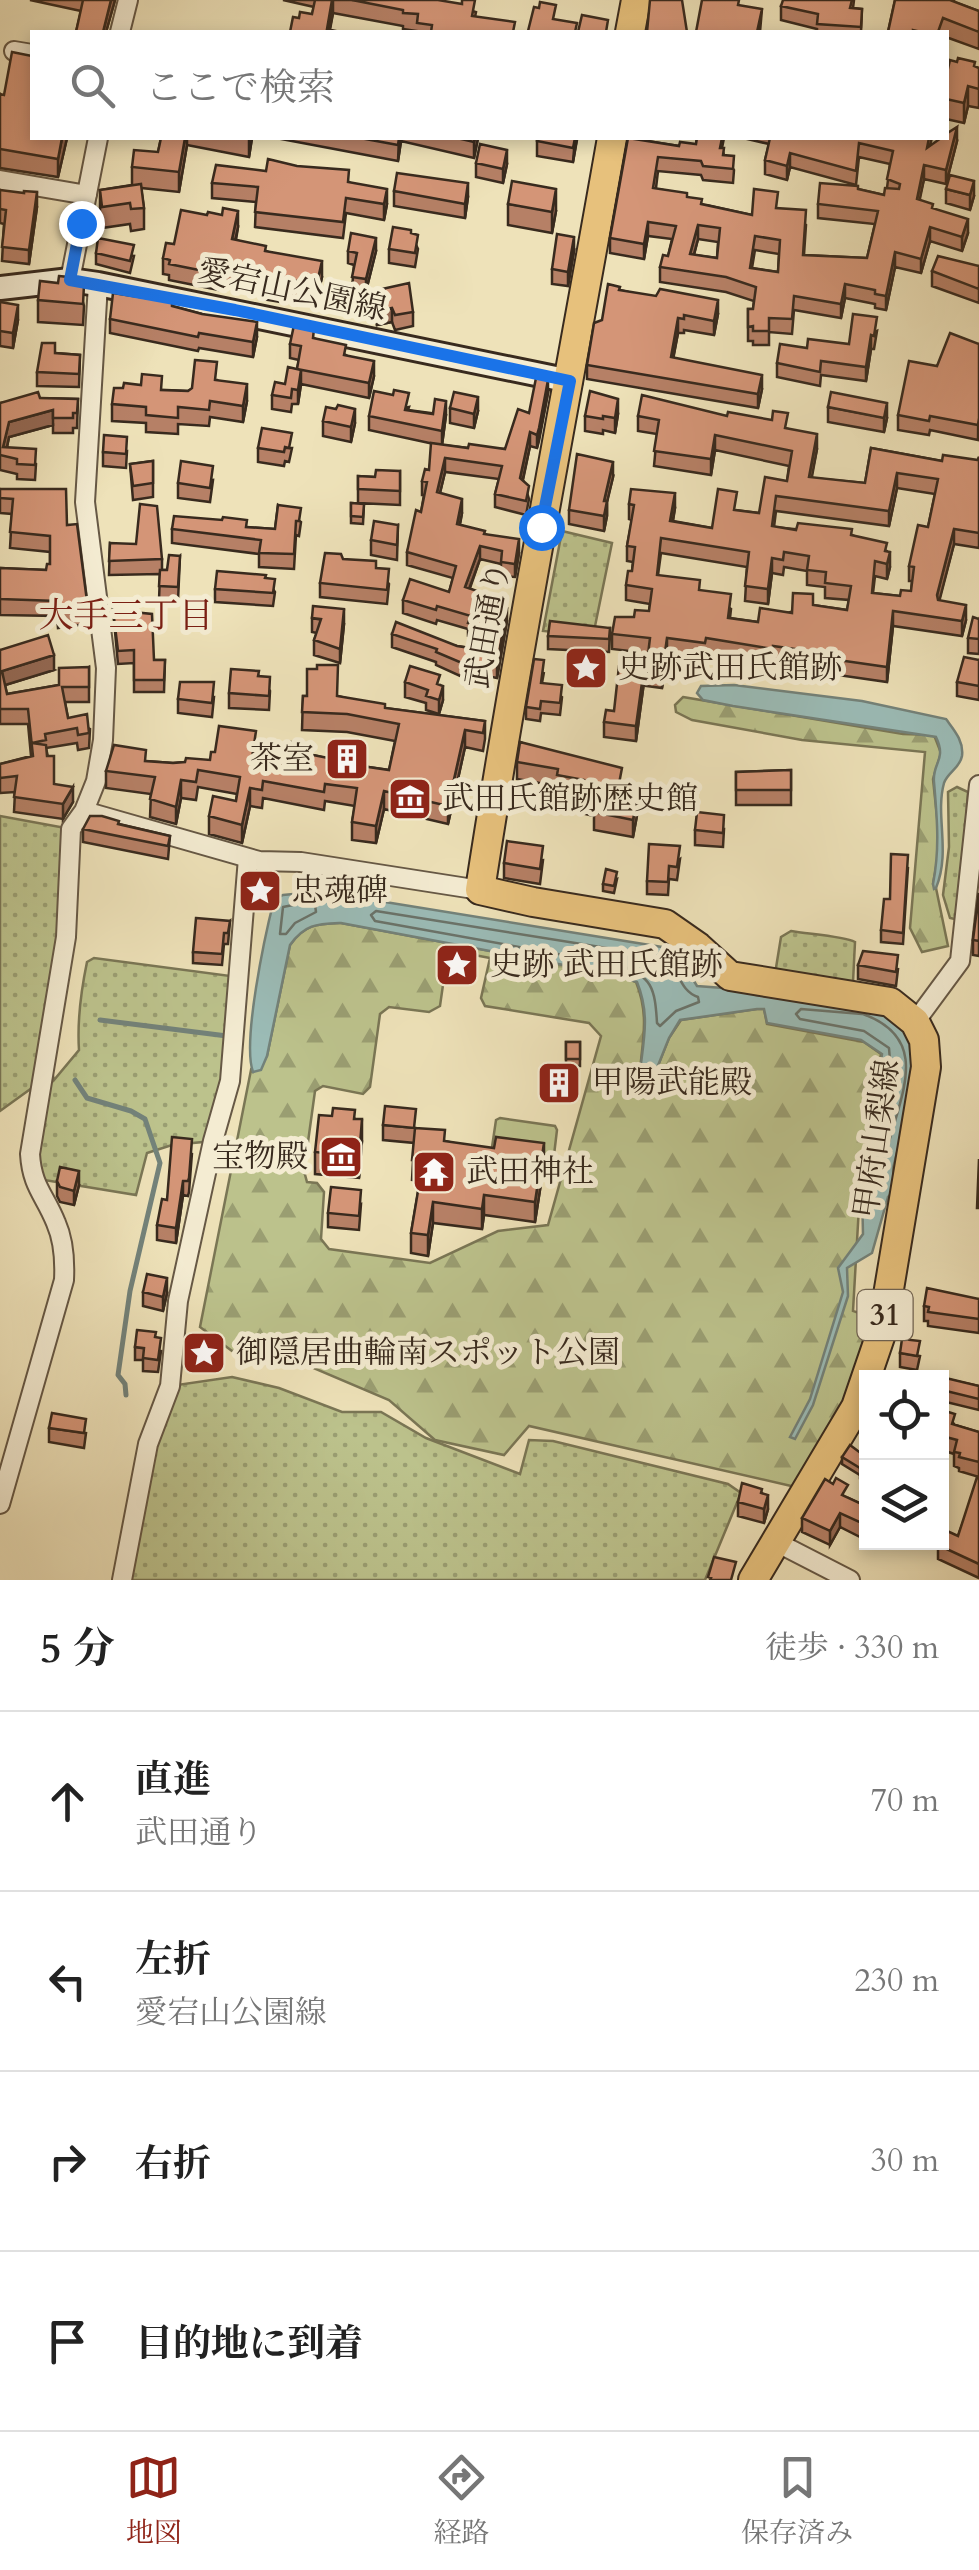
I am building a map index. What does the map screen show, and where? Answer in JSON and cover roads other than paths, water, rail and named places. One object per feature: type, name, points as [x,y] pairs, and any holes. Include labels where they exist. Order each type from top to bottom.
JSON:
[{"type":"main road","points":[[630,30],[636,0]]},
{"type":"main road","name":"武田通り","points":[[480,890],[515,664],[612,140]]},
{"type":"main road","name":"愛宕山公園線","points":[[0,288],[70,280],[98,284],[570,381]]},
{"type":"main road","name":"甲府山梨線","points":[[480,890],[665,924],[730,976],[890,1002],[915,1022],[924,1040],[926,1067],[882,1331],[856,1406],[753,1580]]},
{"type":"street","points":[[120,30],[128,0]]},
{"type":"street","points":[[70,280],[98,140]]},
{"type":"street","points":[[0,180],[87,195]]},
{"type":"street","points":[[0,1504],[64,1280],[65,1258],[57,1224],[32,1178],[30,1154],[66,937],[71,830],[96,781],[106,692],[100,610],[85,502],[98,284]]},
{"type":"street","points":[[915,1022],[970,963],[979,784]]},
{"type":"street","points":[[84,811],[248,858],[301,862],[480,890]]},
{"type":"street","points":[[122,1580],[148,1444],[170,1386],[178,1301],[230,1080],[248,858]]},
{"type":"street","points":[[776,1542],[850,1580]]},
{"type":"water","points":[[734,685],[862,701],[946,719],[960,741],[962,756],[944,783],[942,861],[936,888],[934,776],[940,751],[936,737],[733,706],[703,700],[697,693],[701,686]]},
{"type":"water","points":[[304,893],[379,901],[668,948],[680,958],[697,986],[750,990],[756,995],[886,1012],[910,1033],[915,1083],[893,1168],[894,1191],[888,1197],[872,1253],[847,1268],[848,1296],[813,1405],[795,1439],[790,1437],[810,1399],[843,1292],[838,1268],[863,1234],[862,1190],[882,1054],[861,1040],[767,1023],[764,1009],[757,1009],[680,1020],[655,1073],[646,1074],[640,1071],[645,1016],[637,982],[341,923],[312,926],[290,945],[267,1056],[261,1070],[253,1072],[252,1014],[274,900]]},
{"type":"waterway","points":[[100,1020],[227,1036]]},
{"type":"waterway","points":[[75,1080],[87,1098],[145,1119],[160,1163],[130,1291],[118,1375],[125,1384],[126,1395]]},
{"type":"place","name":"史跡武田氏館跡","points":[[586,668]]},
{"type":"place","name":"茶室","points":[[347,759]]},
{"type":"place","name":"武田氏館跡歴史館","points":[[410,799]]},
{"type":"place","name":"忠魂碑","points":[[260,891]]},
{"type":"place","name":"史跡 武田氏館跡","points":[[457,965]]},
{"type":"place","name":"甲陽武能殿","points":[[559,1083]]},
{"type":"place","name":"宝物殿","points":[[341,1157]]},
{"type":"place","name":"武田神社","points":[[434,1172]]},
{"type":"place","name":"御隠居曲輪南スポット公園","points":[[204,1353]]},
{"type":"district","name":"大手三丁目","points":[[126,616]]}]
